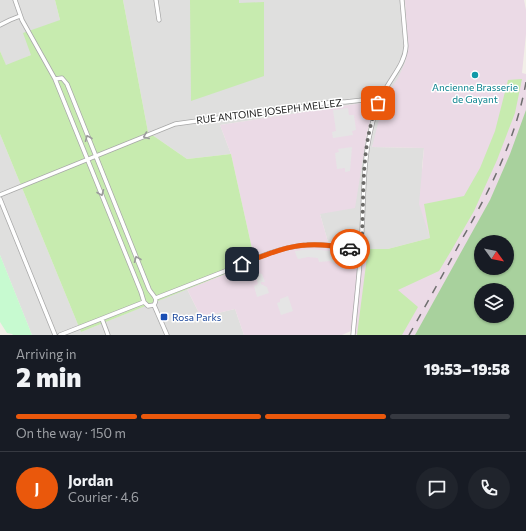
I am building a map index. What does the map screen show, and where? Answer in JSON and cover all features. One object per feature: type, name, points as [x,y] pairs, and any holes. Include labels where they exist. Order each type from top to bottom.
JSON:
[{"type":"street","points":[[15,0],[20,16],[55,79],[144,301],[147,306],[154,305]]},
{"type":"street","points":[[156,0],[159,20]]},
{"type":"street","points":[[353,335],[361,251],[367,149],[373,119],[381,98],[406,53],[402,0]]},
{"type":"street","points":[[0,25],[20,16]]},
{"type":"street","points":[[55,79],[62,78],[66,83],[152,294],[156,298]]},
{"type":"street","name":"RUE ANTOINE JOSEPH MELLEZ","points":[[0,194],[173,124],[334,102],[381,98]]},
{"type":"street","points":[[0,199],[55,335]]},
{"type":"street","points":[[156,298],[256,258],[293,247],[315,245],[333,246],[361,251]]},
{"type":"street","points":[[60,335],[144,301],[147,295],[152,294]]},
{"type":"street","points":[[156,298],[154,305],[167,335]]},
{"type":"street","points":[[102,319],[108,335]]},
{"type":"shaded area","points":[[0,0],[55,0],[60,20],[31,55],[6,66],[0,51]]},
{"type":"shaded area","points":[[123,0],[405,0],[408,47],[405,63],[372,147],[424,148],[422,167],[430,238],[388,249],[368,249],[328,242],[320,214],[364,148],[375,101],[220,125],[231,154],[187,159],[148,132]]},
{"type":"shaded area","points":[[405,0],[524,0],[526,10],[526,34],[522,73],[526,74],[526,335],[358,335],[351,331],[342,335],[244,335],[235,309],[201,317],[187,289],[255,262],[231,154],[220,125],[375,101],[367,133],[355,208],[320,214],[328,242],[368,249],[388,249],[430,238],[419,204],[424,148],[372,147],[384,100],[398,78],[405,63],[408,47]]},
{"type":"shaded area","points":[[348,108],[349,115],[354,115],[356,130],[352,131],[353,135],[333,138],[332,132],[336,131],[333,110]]},
{"type":"shaded area","points":[[0,134],[81,332],[187,289],[201,317],[235,309],[244,335],[32,335],[0,255]]},
{"type":"shaded area","points":[[352,147],[350,171],[345,172],[345,168],[337,169],[335,153],[339,152],[338,149]]},
{"type":"shaded area","points":[[310,249],[330,251],[340,254],[334,263],[330,261],[319,262],[318,258],[308,257],[298,259],[295,251]]},
{"type":"shaded area","points":[[256,266],[258,273],[262,274],[265,282],[261,282],[261,284],[267,287],[269,293],[257,297],[254,286],[258,284],[255,274],[251,275],[249,269]]},
{"type":"shaded area","points":[[288,296],[293,311],[281,315],[277,303],[280,302],[280,299]]},
{"type":"green space","points":[[55,0],[123,0],[148,132],[187,159],[231,154],[255,262],[81,332],[0,134],[0,51],[6,65],[31,55],[23,33],[60,20]]},
{"type":"green space","points":[[190,0],[239,0],[239,3],[264,2],[264,76],[191,101]]},
{"type":"green space","points":[[522,79],[515,113],[497,160],[474,211],[451,251],[439,271],[398,290],[418,307],[402,335],[357,335],[368,249],[388,249],[430,238],[424,204],[464,196],[480,168],[495,131],[508,80]]},
{"type":"green space","points":[[526,110],[526,335],[415,335],[490,200],[510,154]]},
{"type":"green space","points":[[0,255],[32,335],[13,335],[7,333],[0,322]]},
{"type":"railway","points":[[409,335],[472,221],[501,164],[516,124],[526,82]]},
{"type":"way so far","points":[[350,249],[361,251],[366,157],[370,129],[378,103]]},
{"type":"place","name":"Ancienne Brasserie de Gayant","points":[[475,75]]},
{"type":"place","name":"Rosa Parks","points":[[164,317]]},
{"type":"route","points":[[242,264],[278,251],[304,245],[333,246],[350,249]]}]
